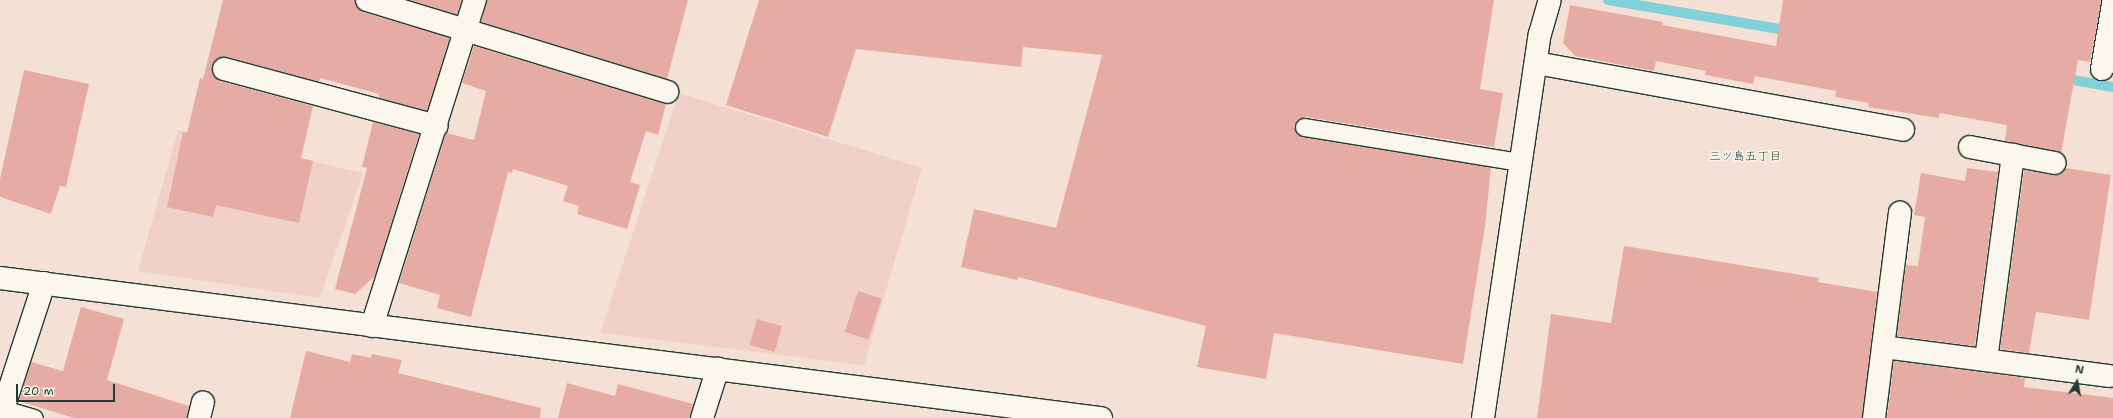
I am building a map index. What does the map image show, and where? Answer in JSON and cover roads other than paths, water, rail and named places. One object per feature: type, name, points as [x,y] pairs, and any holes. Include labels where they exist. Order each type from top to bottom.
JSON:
[{"type":"street","points":[[367,0],[667,92]]},
{"type":"street","points":[[372,326],[467,31],[475,0]]},
{"type":"street","points":[[1483,418],[1540,34],[1550,0]]},
{"type":"street","points":[[2102,69],[2113,4]]},
{"type":"street","points":[[1536,63],[1903,130]]},
{"type":"street","points":[[224,69],[436,126]]},
{"type":"street","points":[[1970,146],[2055,163]]},
{"type":"street","points":[[1986,360],[2013,155]]},
{"type":"street","points":[[1874,418],[1900,213]]},
{"type":"street","points":[[0,278],[372,326],[718,368],[1101,418]]},
{"type":"street","points":[[2,413],[44,283]]},
{"type":"street","points":[[1883,347],[2109,376]]},
{"type":"street","points":[[702,418],[718,368]]},
{"type":"lane","points":[[1304,127],[1521,162]]},
{"type":"lane","points":[[2,413],[34,418]]},
{"type":"waterway","points":[[1608,0],[1792,31]]},
{"type":"waterway","points":[[2062,78],[2113,87]]},
{"type":"district","name":"三ツ島五丁目","points":[[1745,157]]}]
